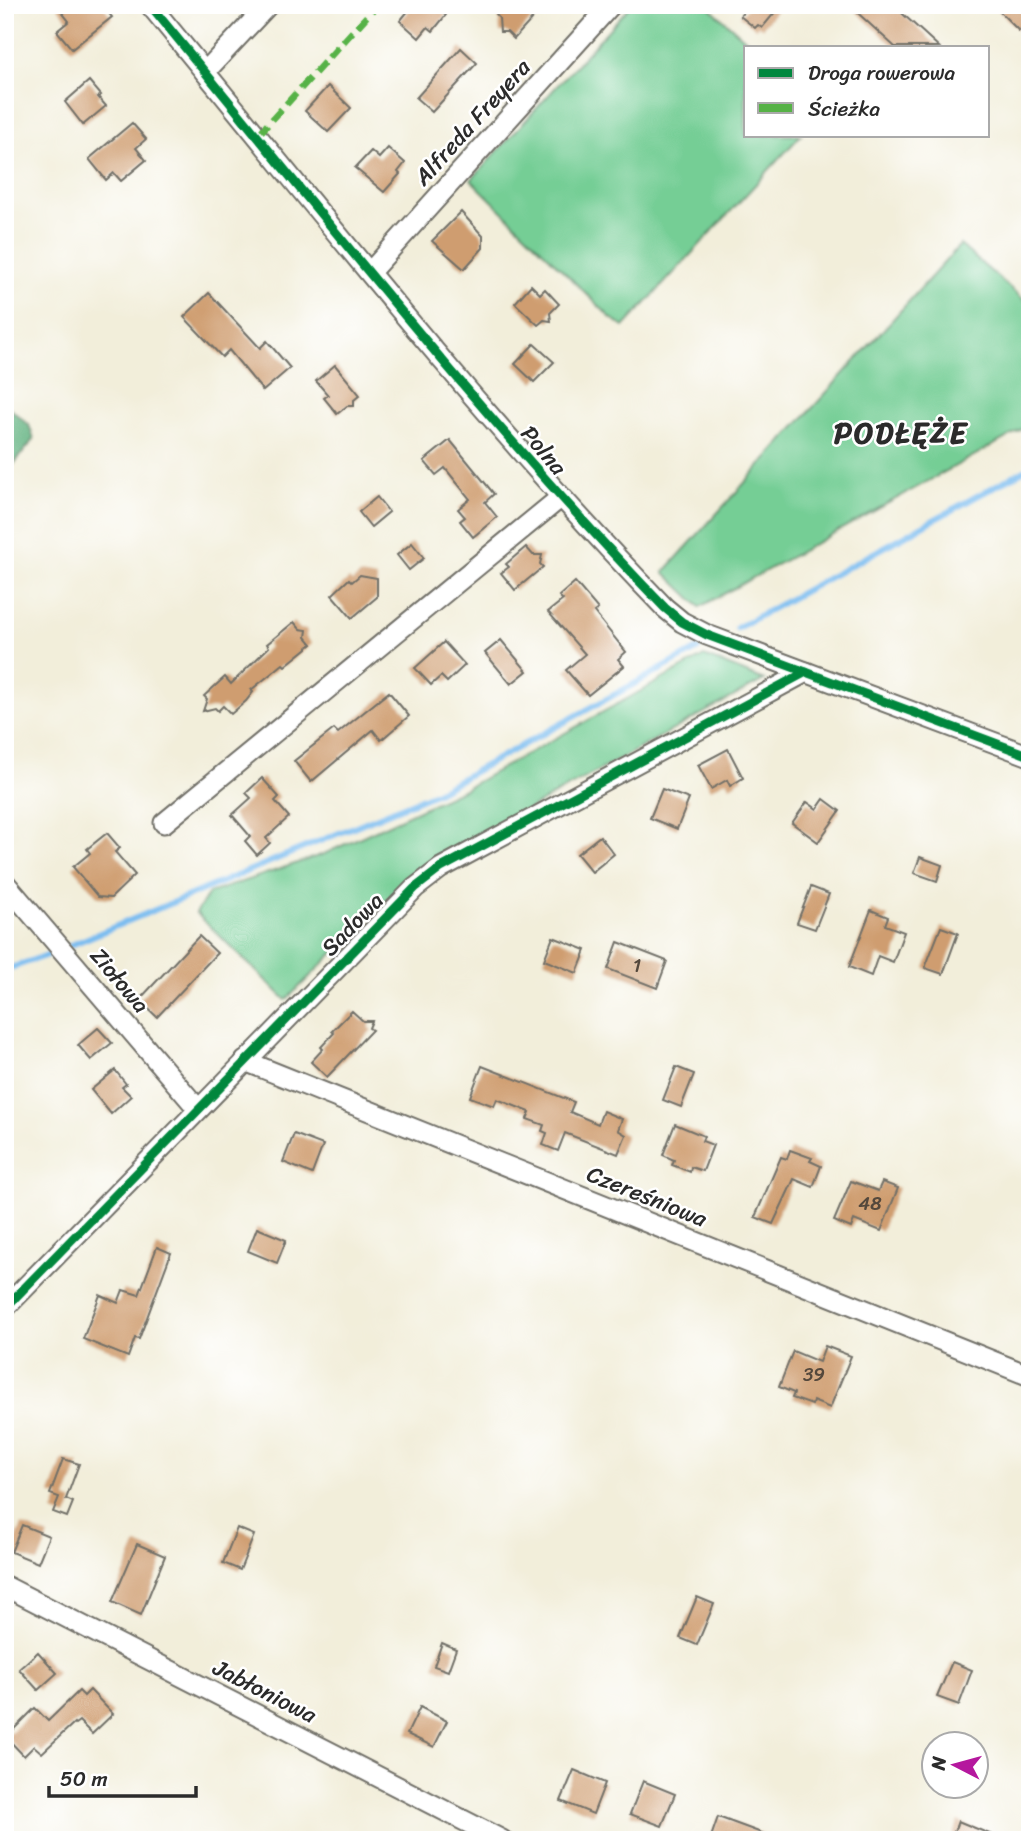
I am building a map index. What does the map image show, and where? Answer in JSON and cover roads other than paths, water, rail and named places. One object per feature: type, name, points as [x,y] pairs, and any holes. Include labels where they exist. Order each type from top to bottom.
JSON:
[{"type":"street","name":"Polna","points":[[150,5],[560,498],[658,602],[682,622],[707,635],[1030,756]]},
{"type":"street","points":[[205,72],[268,5]]},
{"type":"street","name":"Alfreda Freyera","points":[[370,272],[611,5]]},
{"type":"street","points":[[164,823],[560,498]]},
{"type":"street","name":"Sadowa","points":[[5,1308],[415,888],[441,868],[806,672]]},
{"type":"street","name":"Ziołowa","points":[[5,883],[198,1109]]},
{"type":"street","name":"Czereśniowa","points":[[246,1061],[1030,1376]]},
{"type":"street","name":"Jabłoniowa","points":[[5,1586],[502,1840]]},
{"type":"waterway","points":[[737,628],[1030,467]]},
{"type":"waterway","points":[[71,945],[435,793],[698,649]]},
{"type":"waterway","points":[[5,970],[53,953]]},
{"type":"district","name":"PODŁĘŻE","points":[[901,433]]}]
